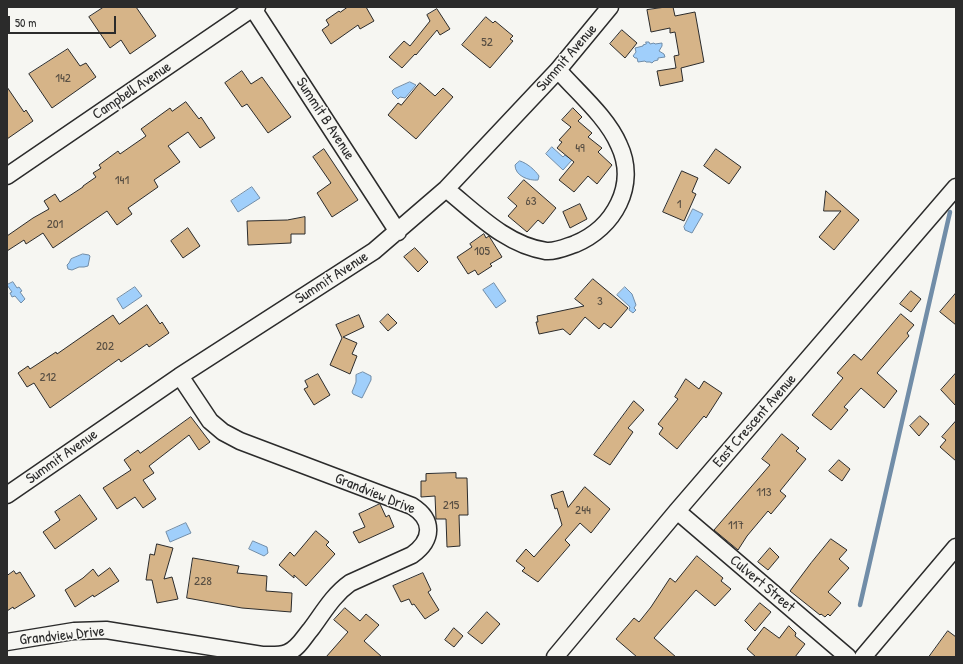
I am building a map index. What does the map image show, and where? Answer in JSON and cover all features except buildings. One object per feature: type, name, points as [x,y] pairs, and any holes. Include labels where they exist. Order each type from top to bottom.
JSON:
[{"type":"street","name":"Campbell Avenue","points":[[7,176],[254,7]]},
{"type":"street","name":"Summit B Avenue","points":[[254,7],[398,232]]},
{"type":"street","name":"Summit Avenue","points":[[7,495],[180,376],[374,251],[398,232],[446,189],[558,70],[610,7]]},
{"type":"street","points":[[446,189],[495,229],[508,237],[534,248],[547,251],[560,249],[583,241],[594,234],[612,216],[619,205],[624,190],[626,177],[625,162],[620,146],[611,130],[599,115],[558,70]]},
{"type":"street","name":"East Crescent Avenue","points":[[555,657],[677,512],[956,187]]},
{"type":"street","name":"Grandview Drive","points":[[7,642],[74,631],[106,630],[262,655],[278,655],[288,653],[295,649],[301,642],[333,598],[350,583],[422,549],[428,534],[427,522],[419,510],[412,506],[240,441],[223,432],[210,421],[180,376]]},
{"type":"street","name":"Culvert Street","points":[[677,512],[848,657]]},
{"type":"street","points":[[863,657],[956,547]]},
{"type":"water","points":[[646,42],[649,42],[650,44],[662,43],[659,51],[664,54],[665,57],[658,58],[658,60],[652,63],[645,61],[638,62],[637,58],[633,56],[636,52],[635,48],[643,46]]},
{"type":"water","points":[[410,82],[416,85],[405,98],[400,97],[398,99],[393,94],[392,91],[394,89]]},
{"type":"water","points":[[552,147],[563,157],[565,155],[572,160],[563,170],[546,154]]},
{"type":"water","points":[[520,161],[535,171],[539,176],[538,180],[527,179],[517,172],[515,165]]},
{"type":"water","points":[[252,187],[260,198],[238,212],[231,201]]},
{"type":"water","points":[[693,209],[703,214],[692,233],[685,230],[684,227]]},
{"type":"water","points":[[83,254],[90,256],[88,266],[79,267],[72,270],[68,269],[67,265],[71,259]]},
{"type":"water","points":[[13,282],[17,288],[19,287],[22,291],[20,292],[25,299],[21,303],[15,296],[12,297],[10,293],[12,292],[7,285]]},
{"type":"water","points":[[494,283],[506,301],[496,308],[483,290]]},
{"type":"water","points":[[135,287],[142,296],[123,309],[117,299]]},
{"type":"water","points":[[625,287],[632,294],[636,305],[634,308],[636,310],[633,313],[629,310],[630,307],[617,295]]},
{"type":"water","points":[[363,372],[371,376],[371,380],[362,398],[353,394],[352,392],[356,382],[356,375]]},
{"type":"water","points":[[186,523],[191,533],[170,542],[166,532]]},
{"type":"water","points":[[253,541],[267,547],[268,553],[264,556],[249,549]]},
{"type":"waterway","points":[[860,605],[950,212]]}]
